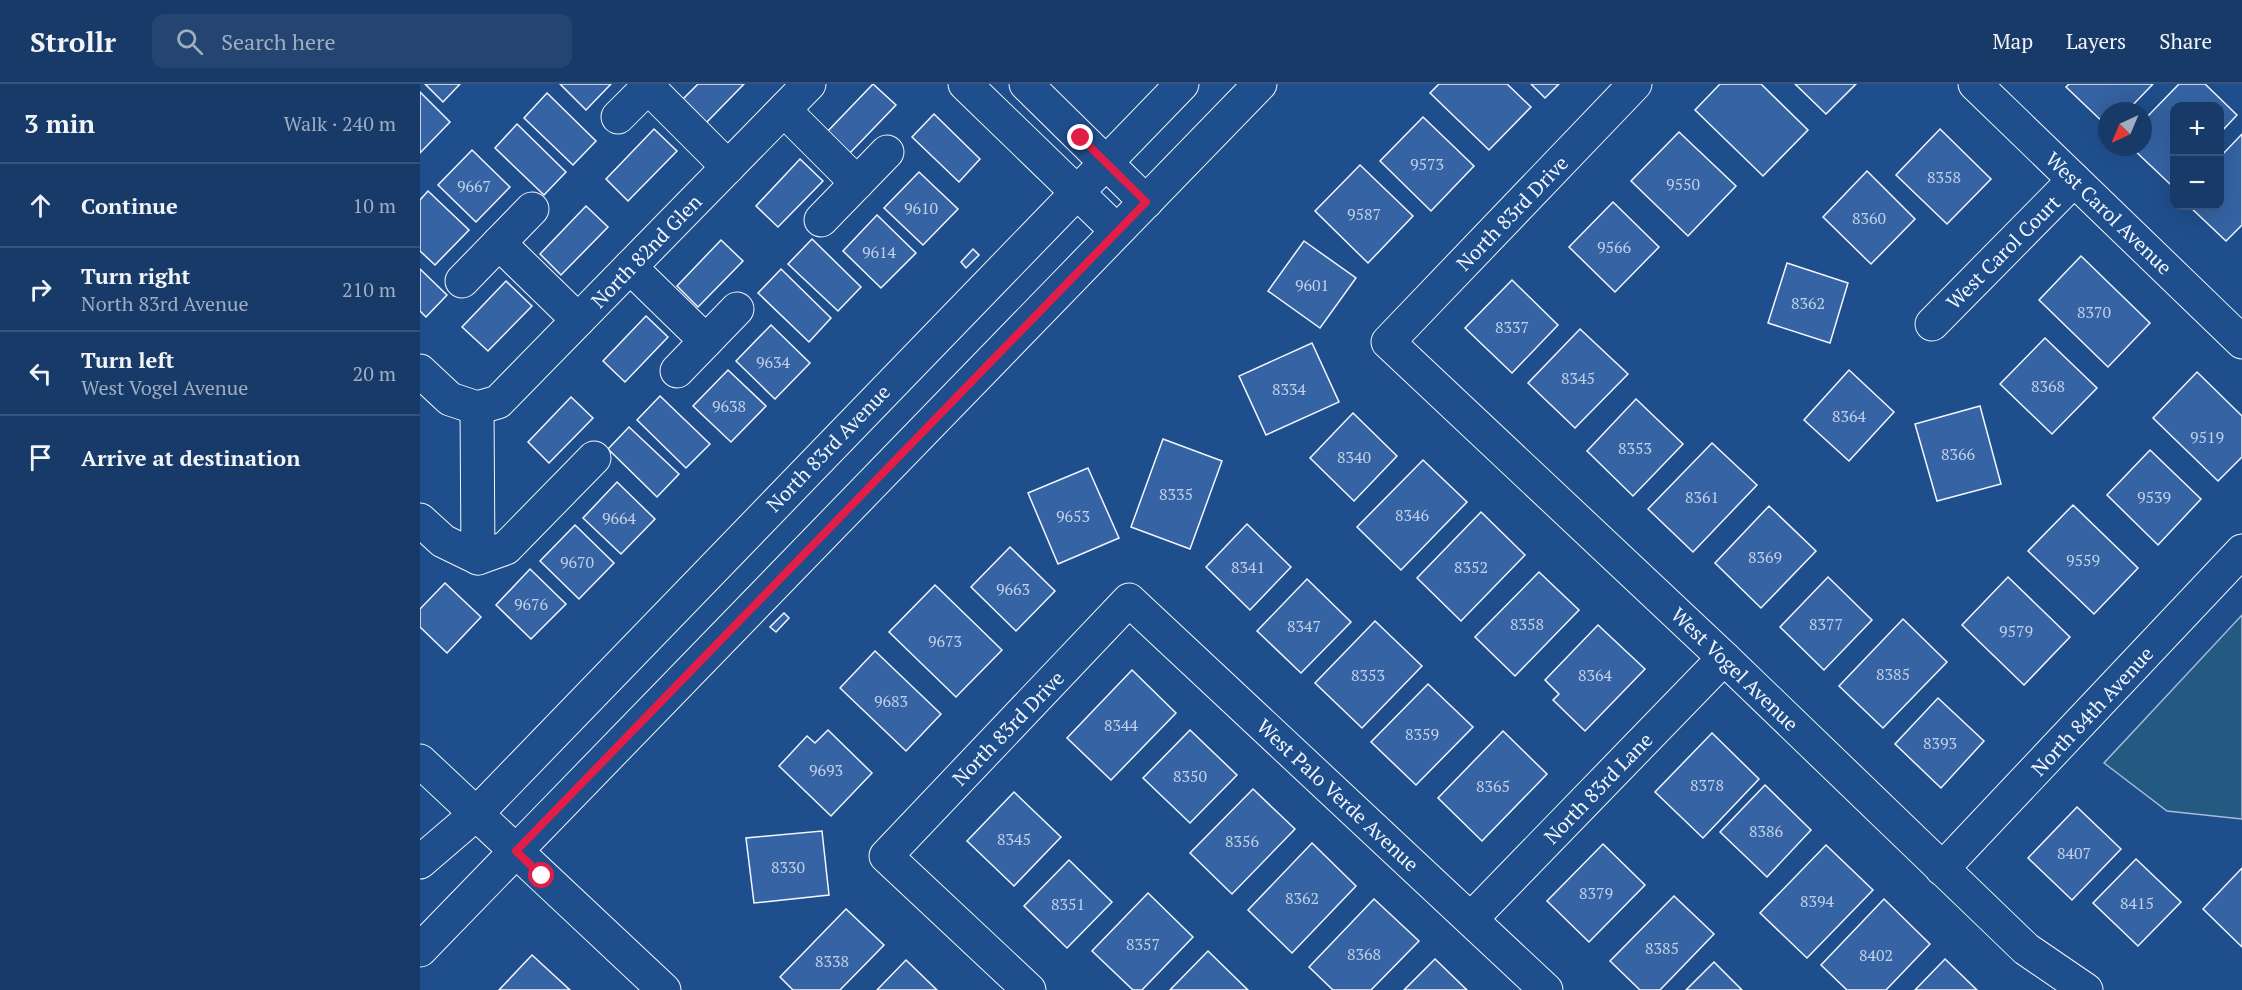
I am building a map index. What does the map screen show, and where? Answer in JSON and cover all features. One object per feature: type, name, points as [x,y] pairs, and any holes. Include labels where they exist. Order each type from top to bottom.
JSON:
[{"type":"street","name":"North 82nd Glen","points":[[477,408],[498,402],[809,84]]},
{"type":"street","points":[[965,84],[1117,231]]},
{"type":"street","points":[[1026,84],[1146,202]]},
{"type":"street","name":"North 83rd Avenue","points":[[420,862],[476,814],[1182,84]]},
{"type":"street","points":[[420,950],[1260,84]]},
{"type":"street","name":"North 83rd Drive","points":[[1388,342],[1635,84]]},
{"type":"street","name":"West Carol Avenue","points":[[1975,84],[2242,342]]},
{"type":"street","points":[[618,117],[650,85],[728,167]]},
{"type":"street","points":[[784,110],[857,183]]},
{"type":"street","points":[[821,220],[887,152]]},
{"type":"street","name":"West Carol Court","points":[[1932,324],[2074,180]]},
{"type":"street","points":[[462,281],[532,209]]},
{"type":"street","points":[[499,243],[578,320]]},
{"type":"street","points":[[630,267],[706,341]]},
{"type":"street","points":[[676,371],[737,309]]},
{"type":"street","name":"West Vogel Avenue","points":[[1388,342],[1724,658],[1942,870],[2026,948],[2086,990]]},
{"type":"street","points":[[420,371],[450,399],[477,408],[478,558]]},
{"type":"street","points":[[420,520],[443,541],[478,558],[506,548],[594,458]]},
{"type":"street","name":"North 84th Avenue","points":[[1942,870],[2242,551]]},
{"type":"street","name":"North 83rd Drive","points":[[1029,990],[886,856],[1129,600]]},
{"type":"street","name":"West Palo Verde Avenue","points":[[1129,600],[1546,990]]},
{"type":"street","name":"North 83rd Lane","points":[[1471,920],[1724,658]]},
{"type":"street","points":[[420,761],[664,990]]},
{"type":"shaded area","points":[[2242,615],[2242,819],[2167,811],[2104,763]]},
{"type":"building","points":[[425,84],[460,84],[443,102]]},
{"type":"building","points":[[560,84],[611,84],[586,110]]},
{"type":"building","points":[[698,84],[744,84],[706,123],[682,100]]},
{"type":"building","points":[[873,84],[896,105],[848,155],[826,133]]},
{"type":"building","points":[[1439,84],[1507,84],[1531,107],[1489,150],[1430,93]]},
{"type":"building","points":[[1531,84],[1559,84],[1545,98]]},
{"type":"building","points":[[1720,84],[1761,84],[1808,130],[1763,176],[1695,110]]},
{"type":"building","points":[[1795,84],[1856,84],[1826,114]]},
{"type":"building","points":[[2069,84],[2153,84],[2136,102],[2098,102],[2098,117],[2066,87]]},
{"type":"building","points":[[2179,84],[2205,84],[2224,102],[2170,102],[2170,184],[2140,156],[2152,156],[2152,112]]},
{"type":"building","points":[[420,92],[450,122],[420,153]]},
{"type":"building","points":[[547,93],[596,141],[573,165],[524,118]]},
{"type":"building","points":[[2224,102],[2237,115],[2224,129]]},
{"type":"building","points":[[934,114],[980,159],[959,182],[912,137]]},
{"type":"building","points":[[1423,117],[1474,166],[1431,211],[1380,161]]},
{"type":"building","points":[[517,124],[566,172],[544,195],[495,148]]},
{"type":"building","points":[[654,129],[677,151],[628,201],[606,179]]},
{"type":"building","points":[[1940,129],[1991,179],[1947,224],[1896,175]]},
{"type":"building","points":[[1679,132],[1736,186],[1688,236],[1631,181]]},
{"type":"building","points":[[2242,134],[2242,225],[2226,241],[2193,210],[2224,210],[2224,153]]},
{"type":"building","points":[[472,150],[510,187],[476,222],[438,185]]},
{"type":"building","points":[[800,159],[823,181],[778,227],[756,206]]},
{"type":"building","points":[[1360,165],[1413,216],[1368,263],[1315,211]]},
{"type":"building","points":[[1867,171],[1915,219],[1871,264],[1823,217]]},
{"type":"building","points":[[919,172],[958,209],[923,245],[884,208]]},
{"type":"building","points":[[428,191],[469,230],[435,265],[420,251],[420,200]]},
{"type":"building","points":[[1613,202],[1659,247],[1615,292],[1569,247]]},
{"type":"building","points":[[586,206],[608,227],[561,275],[540,254]]},
{"type":"building","points":[[877,215],[916,253],[881,288],[843,251]]},
{"type":"building","points":[[812,239],[861,287],[838,311],[788,264]]},
{"type":"building","points":[[721,240],[743,261],[698,307],[677,286]]},
{"type":"building","points":[[1304,241],[1356,278],[1320,328],[1268,291]]},
{"type":"building","points":[[973,249],[979,255],[966,268],[961,262]]},
{"type":"building","points":[[2081,256],[2150,323],[2108,367],[2039,300]]},
{"type":"building","points":[[1787,263],[1848,283],[1830,343],[1768,323]]},
{"type":"building","points":[[420,269],[447,295],[426,317],[420,311]]},
{"type":"building","points":[[781,269],[831,318],[809,342],[758,293]]},
{"type":"building","points":[[1512,280],[1558,325],[1512,373],[1465,328]]},
{"type":"building","points":[[506,281],[532,306],[488,351],[462,327]]},
{"type":"building","points":[[646,316],[668,337],[625,382],[603,361]]},
{"type":"building","points":[[771,325],[810,363],[775,399],[736,361]]},
{"type":"building","points":[[1580,329],[1628,374],[1575,428],[1528,383]]},
{"type":"building","points":[[2045,338],[2097,388],[2052,434],[2000,384]]},
{"type":"building","points":[[1312,343],[1339,402],[1266,435],[1239,376]]},
{"type":"building","points":[[728,370],[766,406],[731,442],[693,406]]},
{"type":"building","points":[[1849,370],[1894,412],[1849,461],[1804,420]]},
{"type":"building","points":[[2197,372],[2242,416],[2242,457],[2218,481],[2153,418]]},
{"type":"building","points":[[660,396],[710,444],[686,468],[637,420]]},
{"type":"building","points":[[571,397],[593,418],[549,463],[528,442]]},
{"type":"building","points":[[1636,399],[1683,444],[1633,496],[1587,451]]},
{"type":"building","points":[[1980,406],[2001,484],[1937,501],[1915,424]]},
{"type":"building","points":[[1353,413],[1397,456],[1354,501],[1310,458]]},
{"type":"building","points":[[629,427],[679,474],[657,497],[608,449]]},
{"type":"building","points":[[1163,439],[1222,461],[1190,549],[1131,527]]},
{"type":"building","points":[[1712,443],[1757,485],[1693,552],[1648,509]]},
{"type":"building","points":[[2150,450],[2201,499],[2158,545],[2107,495]]},
{"type":"building","points":[[1423,460],[1467,502],[1401,570],[1357,527]]},
{"type":"building","points":[[1088,468],[1119,538],[1058,564],[1028,493]]},
{"type":"building","points":[[617,482],[655,519],[621,554],[583,518]]},
{"type":"building","points":[[2073,505],[2138,568],[2094,614],[2028,551]]},
{"type":"building","points":[[1769,506],[1816,551],[1761,608],[1715,563]]},
{"type":"building","points":[[1481,512],[1525,555],[1461,621],[1417,578]]},
{"type":"building","points":[[1247,524],[1291,567],[1250,610],[1206,567]]},
{"type":"building","points":[[575,525],[614,563],[579,599],[540,561]]},
{"type":"building","points":[[1010,547],[1055,591],[1016,631],[971,587]]},
{"type":"building","points":[[530,569],[566,604],[531,639],[496,605]]},
{"type":"building","points":[[1539,572],[1579,610],[1515,676],[1475,637]]},
{"type":"building","points":[[1828,577],[1872,620],[1824,670],[1780,627]]},
{"type":"building","points":[[2008,577],[2070,637],[2024,685],[1962,625]]},
{"type":"building","points":[[1307,579],[1351,622],[1301,673],[1257,631]]},
{"type":"building","points":[[445,583],[481,617],[447,653],[420,627],[420,609]]},
{"type":"building","points":[[935,585],[1002,650],[956,697],[889,632]]},
{"type":"building","points":[[784,613],[789,618],[776,632],[770,627]]},
{"type":"building","points":[[1903,619],[1947,662],[1883,728],[1839,686]]},
{"type":"building","points":[[1375,621],[1422,666],[1362,728],[1315,683]]},
{"type":"building","points":[[1598,625],[1645,669],[1585,731],[1553,700],[1559,694],[1545,680]]},
{"type":"building","points":[[875,651],[941,714],[906,751],[840,688]]},
{"type":"building","points":[[1132,670],[1176,713],[1111,780],[1067,738]]},
{"type":"building","points":[[1428,684],[1473,727],[1416,785],[1371,742]]},
{"type":"building","points":[[1938,698],[1984,741],[1941,788],[1895,744]]},
{"type":"building","points":[[828,730],[872,773],[831,816],[779,766],[807,736],[815,743]]},
{"type":"building","points":[[1190,730],[1237,775],[1190,823],[1143,778]]},
{"type":"building","points":[[1503,731],[1547,774],[1482,841],[1438,798]]},
{"type":"building","points":[[1712,733],[1759,779],[1703,838],[1655,792]]},
{"type":"building","points":[[1765,785],[1811,830],[1767,877],[1720,832]]},
{"type":"building","points":[[1253,789],[1295,829],[1232,894],[1190,853]]},
{"type":"building","points":[[1014,792],[1061,837],[1014,886],[967,841]]},
{"type":"building","points":[[2077,807],[2121,849],[2072,900],[2028,858]]},
{"type":"building","points":[[822,831],[829,895],[754,903],[746,838]]},
{"type":"building","points":[[1312,843],[1356,886],[1292,953],[1248,910]]},
{"type":"building","points":[[1603,844],[1645,885],[1589,942],[1547,901]]},
{"type":"building","points":[[1826,845],[1873,890],[1807,958],[1760,913]]},
{"type":"building","points":[[2136,859],[2181,902],[2138,946],[2093,903]]},
{"type":"building","points":[[1069,860],[1112,902],[1067,948],[1024,906]]},
{"type":"building","points":[[2242,868],[2242,947],[2203,909]]},
{"type":"building","points":[[1148,893],[1193,937],[1142,990],[1133,990],[1092,951]]},
{"type":"building","points":[[1674,896],[1714,934],[1660,990],[1640,990],[1610,961]]},
{"type":"building","points":[[1374,899],[1419,941],[1371,990],[1333,990],[1309,967]]},
{"type":"building","points":[[1884,899],[1930,944],[1886,990],[1847,990],[1821,965]]},
{"type":"building","points":[[846,909],[884,945],[840,990],[793,990],[780,977]]},
{"type":"building","points":[[1208,951],[1248,990],[1170,990]]},
{"type":"building","points":[[532,955],[570,990],[499,990]]},
{"type":"building","points":[[1435,959],[1467,990],[1404,990]]},
{"type":"building","points":[[1945,959],[1977,990],[1915,990]]},
{"type":"building","points":[[906,960],[937,990],[877,990]]},
{"type":"building","points":[[1714,962],[1742,990],[1686,990]]},
{"type":"route","points":[[542,876],[516,851],[986,364],[1146,202],[1081,138]]}]
